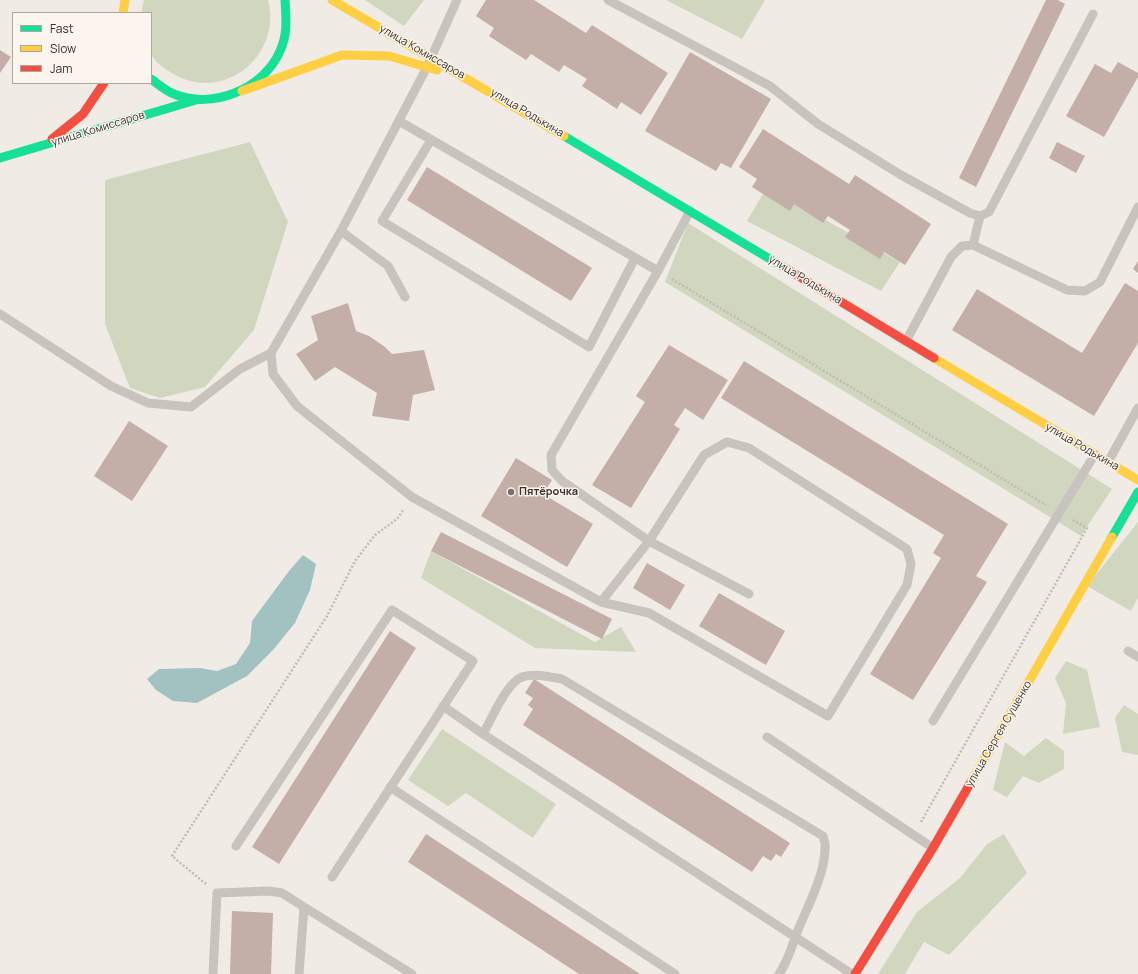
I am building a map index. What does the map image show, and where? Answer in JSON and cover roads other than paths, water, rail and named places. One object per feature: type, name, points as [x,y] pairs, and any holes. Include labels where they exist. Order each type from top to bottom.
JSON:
[{"type":"main road","points":[[152,80],[173,94],[197,100],[220,99],[242,91],[262,77],[278,57],[287,34],[288,9],[285,0]]},
{"type":"main road","name":"улица Комиссаров","points":[[332,0],[471,80]]},
{"type":"main road","name":"улица Комиссаров","points":[[242,91],[342,55],[389,56],[471,80]]},
{"type":"main road","name":"улица Родькина","points":[[471,80],[1138,480]]},
{"type":"main road","points":[[44,146],[83,114],[103,84]]},
{"type":"main road","name":"улица Комиссаров","points":[[0,158],[197,100]]},
{"type":"main road","name":"улица Сергея Сущенко","points":[[856,974],[933,848],[1138,492]]},
{"type":"lane","points":[[0,314],[111,386],[148,403],[191,407],[240,369],[271,353],[341,231],[399,121],[457,0]]},
{"type":"lane","points":[[608,0],[770,86],[818,124],[888,168],[970,213],[980,216],[988,212],[1092,14]]},
{"type":"lane","points":[[399,121],[658,271]]},
{"type":"lane","points":[[431,140],[382,221],[589,346],[635,258]]},
{"type":"lane","points":[[906,341],[951,257],[962,246],[973,244],[1067,290],[1085,291],[1100,282],[1138,207]]},
{"type":"lane","points":[[690,211],[658,271],[551,455],[552,470],[562,481],[649,541],[749,594]]},
{"type":"lane","points":[[973,244],[980,216]]},
{"type":"lane","points":[[341,231],[388,266],[405,297]]},
{"type":"lane","points":[[271,353],[273,374],[297,406],[412,497],[601,602],[649,613],[828,716],[907,585],[911,564],[906,549],[749,448],[727,442],[704,454],[649,541],[601,602]]},
{"type":"lane","points":[[1108,462],[1138,408]]},
{"type":"lane","points":[[932,721],[1095,454]]},
{"type":"lane","points":[[236,846],[392,610],[473,661],[332,877]]},
{"type":"lane","points":[[1128,651],[1138,657]]},
{"type":"lane","points":[[483,734],[511,685],[522,676],[537,675],[562,679],[823,836],[826,847],[816,886],[787,962],[780,974]]},
{"type":"lane","points":[[443,706],[483,734],[796,936],[852,974]]},
{"type":"lane","points":[[767,738],[933,848]]},
{"type":"lane","points":[[390,787],[675,974]]},
{"type":"lane","points":[[213,974],[216,893],[270,891],[282,893],[412,974]]},
{"type":"lane","points":[[299,974],[304,907]]},
{"type":"water","points":[[303,555],[316,564],[310,590],[295,623],[273,650],[247,676],[197,703],[173,701],[156,690],[147,679],[159,669],[200,668],[217,671],[236,664],[250,643],[252,621],[289,571]]},
{"type":"place","name":"Пятёрочка","points":[[511,492]]}]
